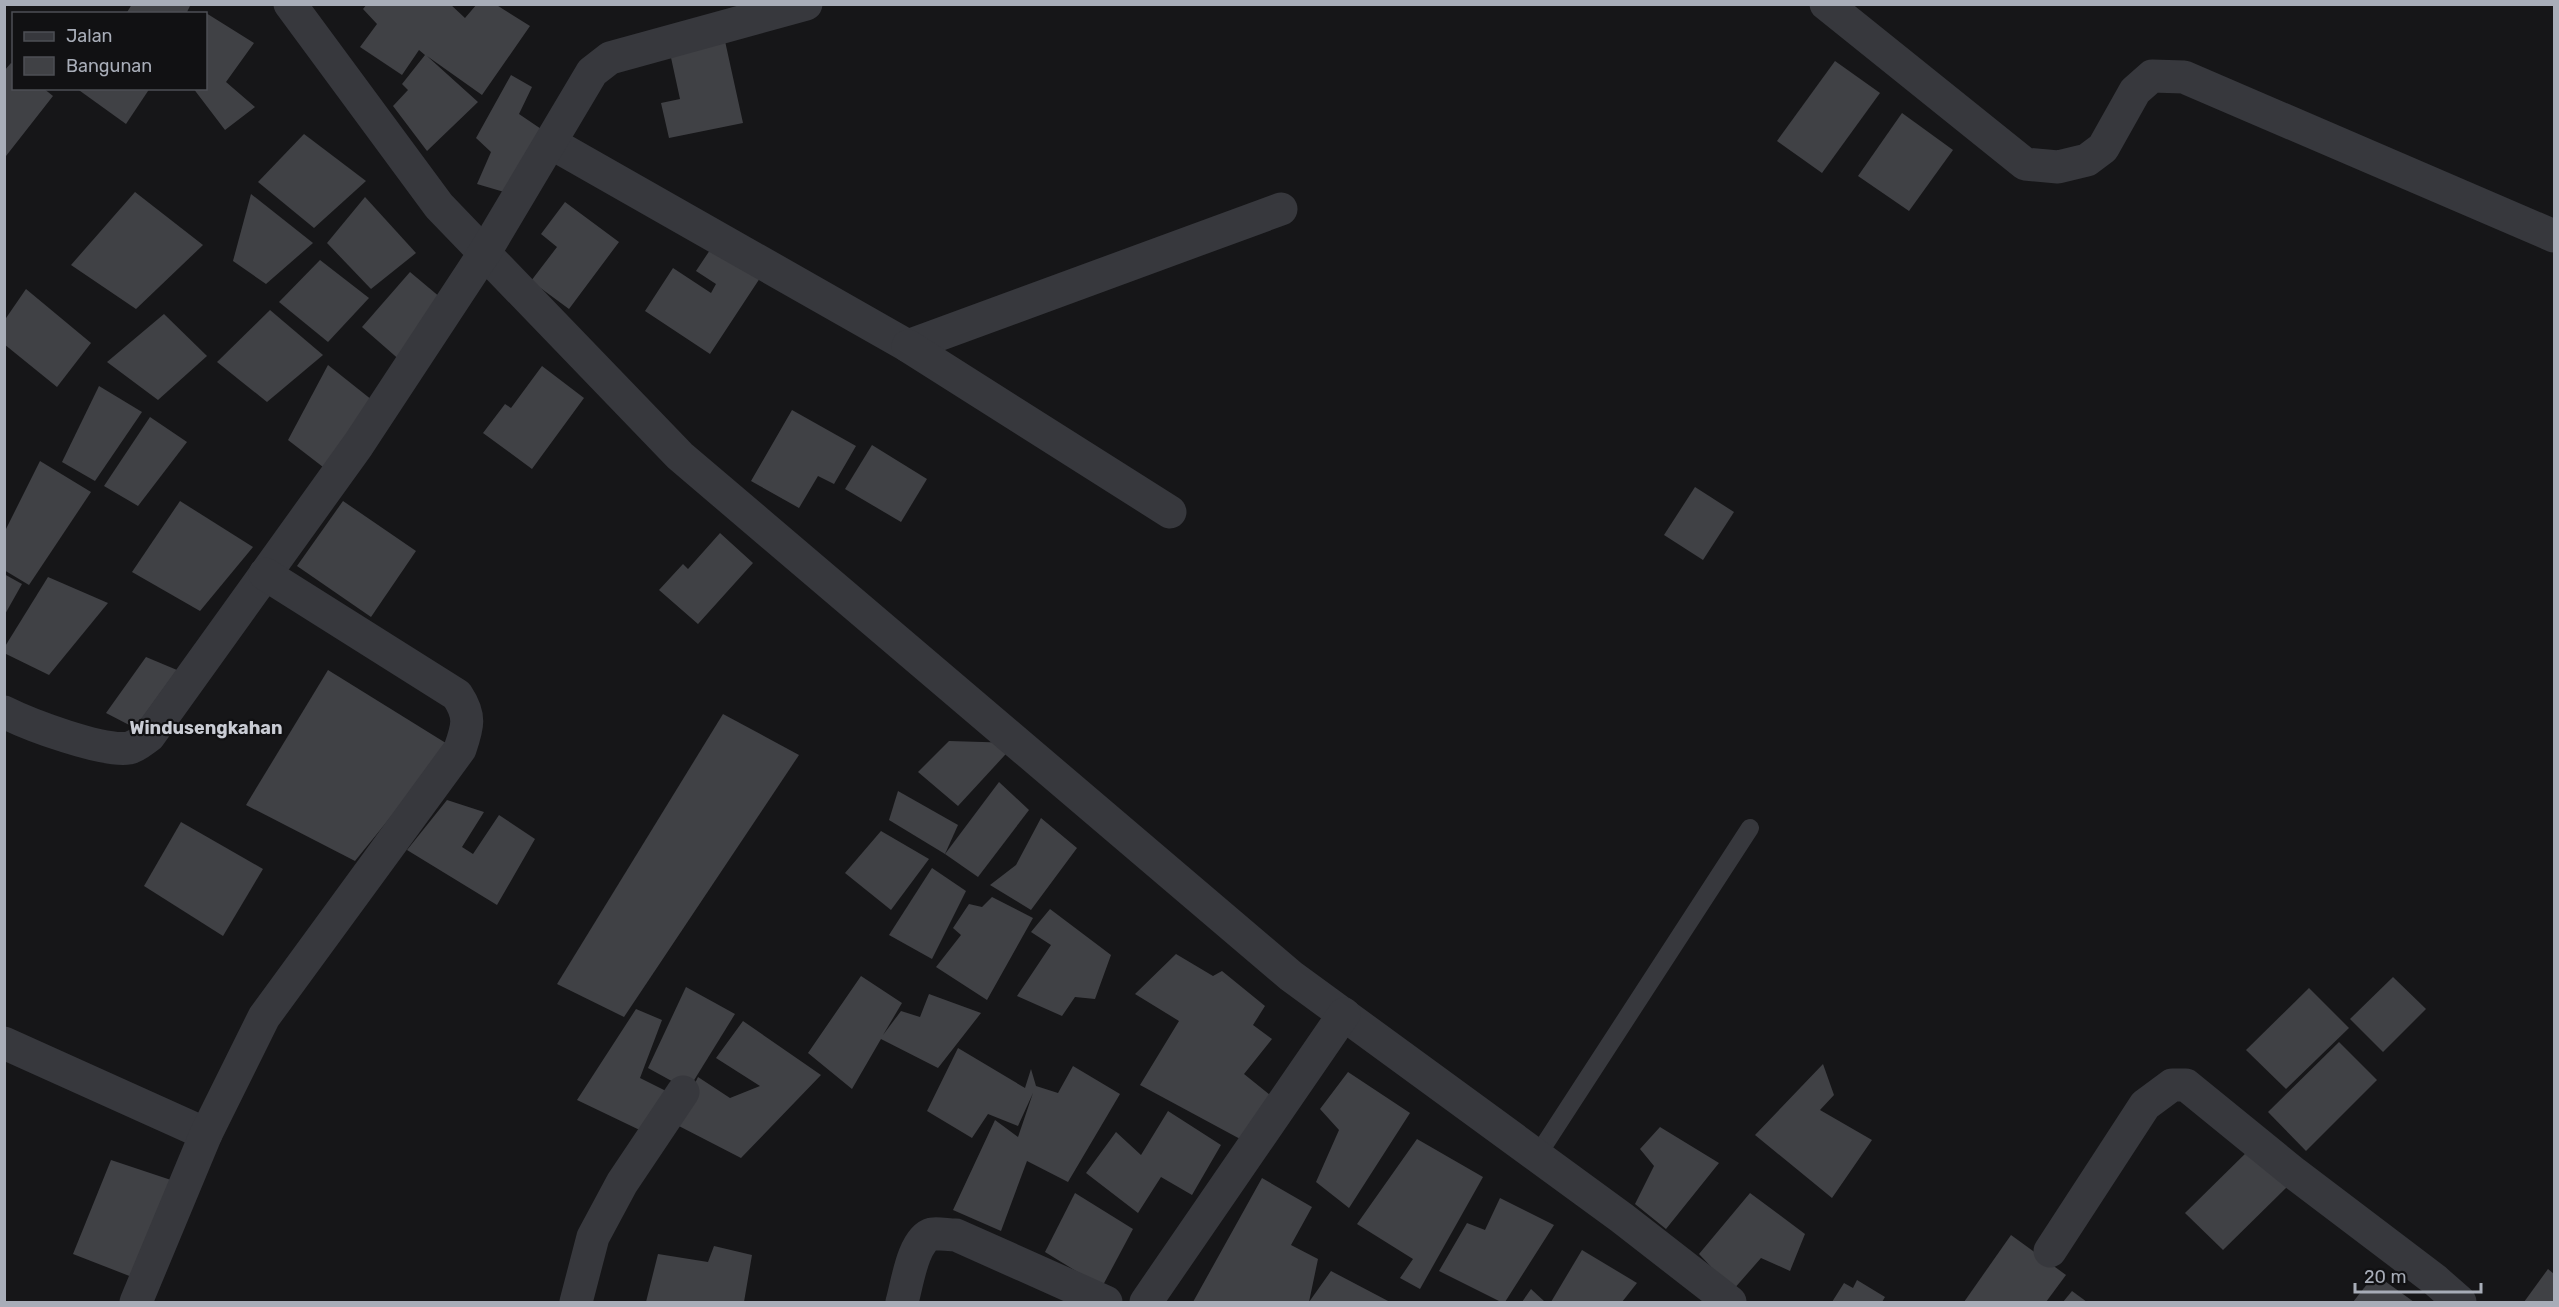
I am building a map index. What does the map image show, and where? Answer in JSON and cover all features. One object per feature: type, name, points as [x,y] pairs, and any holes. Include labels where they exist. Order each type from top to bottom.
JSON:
[{"type":"street","points":[[290,4],[439,206],[681,456],[1291,976],[1537,1156],[1730,1302]]},
{"type":"street","points":[[4,712],[22,722],[113,749],[133,747],[149,736],[358,445],[484,252],[592,72],[610,58],[806,4]]},
{"type":"street","points":[[1826,4],[2025,164],[2058,167],[2087,160],[2103,148],[2135,91],[2152,76],[2184,77],[2554,236]]},
{"type":"street","points":[[551,143],[908,346],[1170,512]]},
{"type":"street","points":[[908,346],[1281,209]]},
{"type":"street","points":[[136,1302],[206,1134],[264,1017],[460,749],[467,729],[467,710],[457,695],[265,574]]},
{"type":"street","points":[[1146,1302],[1344,1014]]},
{"type":"street","points":[[4,1043],[206,1134]]},
{"type":"street","points":[[2050,1251],[2145,1105],[2172,1085],[2186,1085],[2294,1173],[2435,1280],[2460,1302]]},
{"type":"street","points":[[576,1302],[593,1237],[622,1183],[683,1092]]},
{"type":"street","points":[[902,1302],[918,1245],[924,1237],[933,1234],[956,1235],[1106,1302]]},
{"type":"lane","points":[[1537,1156],[1750,828]]},
{"type":"building","points":[[132,4],[191,4],[187,12],[127,12]]},
{"type":"building","points":[[367,4],[450,4],[465,18],[477,4],[495,4],[530,26],[482,95],[427,56],[478,102],[427,151],[393,106],[408,90],[402,84],[425,55],[419,50],[402,75],[360,47],[377,24],[363,9]]},
{"type":"building","points":[[207,14],[254,43],[226,82],[255,107],[225,130],[195,90],[207,90]]},
{"type":"building","points":[[725,41],[743,123],[669,138],[661,103],[680,99],[670,53]]},
{"type":"building","points":[[1835,61],[1880,93],[1822,173],[1777,141]]},
{"type":"building","points":[[12,64],[12,90],[46,90],[53,96],[6,156],[4,71]]},
{"type":"building","points":[[511,75],[532,87],[519,114],[547,133],[514,195],[477,184],[491,152],[476,138]]},
{"type":"building","points":[[79,90],[149,90],[126,124]]},
{"type":"building","points":[[1902,113],[1953,150],[1909,211],[1858,176]]},
{"type":"building","points":[[304,134],[366,181],[314,228],[258,182]]},
{"type":"building","points":[[135,192],[203,245],[136,309],[71,265]]},
{"type":"building","points":[[251,194],[313,243],[266,284],[233,261]]},
{"type":"building","points":[[365,197],[416,253],[371,289],[327,243]]},
{"type":"building","points":[[565,202],[619,242],[569,309],[531,281],[557,247],[541,234]]},
{"type":"building","points":[[714,244],[762,275],[710,354],[645,311],[673,268],[711,293],[716,284],[696,271]]},
{"type":"building","points":[[320,260],[369,298],[328,342],[279,302]]},
{"type":"building","points":[[410,272],[447,303],[402,362],[362,327]]},
{"type":"building","points":[[26,289],[91,343],[57,387],[4,344],[4,321]]},
{"type":"building","points":[[270,310],[323,355],[267,402],[217,362]]},
{"type":"building","points":[[164,314],[207,356],[158,400],[107,362]]},
{"type":"building","points":[[328,365],[377,404],[323,467],[288,440]]},
{"type":"building","points":[[542,366],[584,398],[532,469],[483,433],[505,404],[511,408]]},
{"type":"building","points":[[99,386],[142,412],[95,481],[62,462]]},
{"type":"building","points":[[792,410],[856,446],[834,484],[818,476],[799,508],[751,481]]},
{"type":"building","points":[[150,417],[187,442],[138,506],[104,486]]},
{"type":"building","points":[[872,445],[927,479],[901,522],[845,489]]},
{"type":"building","points":[[40,461],[91,492],[29,585],[4,570],[4,533]]},
{"type":"building","points":[[1695,487],[1734,512],[1703,560],[1664,535]]},
{"type":"building","points":[[180,501],[253,547],[200,611],[132,572]]},
{"type":"building","points":[[343,501],[416,551],[371,617],[297,566]]},
{"type":"building","points":[[720,533],[753,563],[698,624],[659,590],[683,564],[688,569]]},
{"type":"building","points":[[4,574],[22,584],[4,616]]},
{"type":"building","points":[[48,577],[108,603],[49,675],[4,653],[4,648]]},
{"type":"building","points":[[146,657],[177,670],[135,728],[106,713]]},
{"type":"building","points":[[328,670],[449,745],[355,861],[246,805]]},
{"type":"building","points":[[723,714],[799,755],[624,1017],[557,984]]},
{"type":"building","points":[[949,741],[1016,743],[958,806],[918,772]]},
{"type":"building","points":[[999,782],[1029,810],[978,877],[945,854]]},
{"type":"building","points":[[898,791],[958,825],[945,854],[889,820]]},
{"type":"building","points":[[447,800],[484,812],[462,847],[473,854],[499,815],[535,839],[497,905],[407,850]]},
{"type":"building","points":[[1041,818],[1077,848],[1031,910],[990,885],[1016,865]]},
{"type":"building","points":[[181,822],[263,869],[223,936],[144,886]]},
{"type":"building","points":[[881,831],[929,859],[891,910],[845,873]]},
{"type":"building","points":[[932,868],[966,891],[932,959],[889,935]]},
{"type":"building","points":[[992,897],[1033,918],[987,1000],[936,967],[961,935],[953,928],[969,904],[982,907]]},
{"type":"building","points":[[1050,909],[1111,955],[1095,999],[1075,997],[1062,1016],[1017,996],[1051,945],[1031,932]]},
{"type":"building","points":[[1176,954],[1213,976],[1222,971],[1265,1006],[1253,1025],[1272,1039],[1244,1074],[1270,1095],[1242,1140],[1140,1085],[1179,1021],[1135,994]]},
{"type":"building","points":[[861,976],[902,1003],[883,1035],[901,1011],[920,1017],[929,994],[981,1013],[938,1068],[881,1039],[852,1089],[808,1053]]},
{"type":"building","points":[[2393,977],[2426,1009],[2383,1052],[2350,1019]]},
{"type":"building","points":[[686,987],[735,1014],[688,1090],[648,1068]]},
{"type":"building","points":[[2309,988],[2349,1028],[2286,1089],[2246,1050]]},
{"type":"building","points":[[636,1009],[662,1020],[640,1078],[672,1094],[648,1134],[577,1100]]},
{"type":"building","points":[[743,1021],[821,1075],[741,1158],[675,1124],[698,1077],[730,1098],[760,1086],[716,1058]]},
{"type":"building","points":[[2339,1042],[2377,1080],[2306,1151],[2268,1112]]},
{"type":"building","points":[[958,1048],[1025,1088],[1031,1069],[1036,1086],[1058,1093],[1073,1066],[1120,1094],[1068,1182],[1027,1161],[1001,1231],[953,1210],[995,1120],[1018,1137],[1033,1093],[1018,1126],[988,1114],[972,1138],[927,1111]]},
{"type":"building","points":[[1823,1064],[1834,1095],[1820,1110],[1872,1140],[1832,1198],[1755,1135]]},
{"type":"building","points":[[1348,1072],[1410,1113],[1349,1208],[1316,1182],[1339,1130],[1320,1109]]},
{"type":"building","points":[[1168,1111],[1221,1145],[1192,1195],[1161,1177],[1138,1213],[1086,1173],[1116,1132],[1141,1155]]},
{"type":"building","points":[[1660,1127],[1719,1163],[1666,1229],[1635,1204],[1654,1166],[1640,1149]]},
{"type":"building","points":[[1417,1139],[1483,1177],[1420,1289],[1400,1278],[1413,1259],[1357,1224]]},
{"type":"building","points":[[2253,1146],[2291,1183],[2223,1250],[2185,1213]]},
{"type":"building","points":[[111,1160],[171,1180],[132,1277],[73,1254]]},
{"type":"building","points":[[1262,1178],[1312,1207],[1291,1245],[1318,1259],[1309,1302],[1193,1302]]},
{"type":"building","points":[[1075,1193],[1133,1229],[1102,1287],[1045,1252]]},
{"type":"building","points":[[1750,1193],[1805,1234],[1790,1271],[1761,1258],[1733,1290],[1699,1254]]},
{"type":"building","points":[[1500,1198],[1554,1225],[1505,1302],[1439,1271],[1467,1223],[1485,1230]]},
{"type":"building","points":[[2011,1235],[2066,1275],[2046,1302],[1964,1302]]},
{"type":"building","points":[[714,1246],[752,1255],[744,1302],[646,1302],[658,1254],[708,1262]]},
{"type":"building","points":[[1582,1250],[1637,1283],[1622,1302],[1551,1302]]},
{"type":"building","points":[[2548,1269],[2554,1274],[2554,1302],[2524,1302]]},
{"type":"building","points":[[1331,1271],[1390,1302],[1309,1302]]},
{"type":"building","points":[[2375,1274],[2414,1302],[2353,1302]]},
{"type":"building","points":[[1857,1280],[1885,1297],[1882,1302],[1832,1302],[1844,1283],[1853,1288]]},
{"type":"building","points":[[1531,1289],[1545,1302],[1522,1302]]},
{"type":"building","points":[[2072,1291],[2087,1302],[2063,1302]]},
{"type":"district","name":"Windusengkahan","points":[[206,728]]}]
